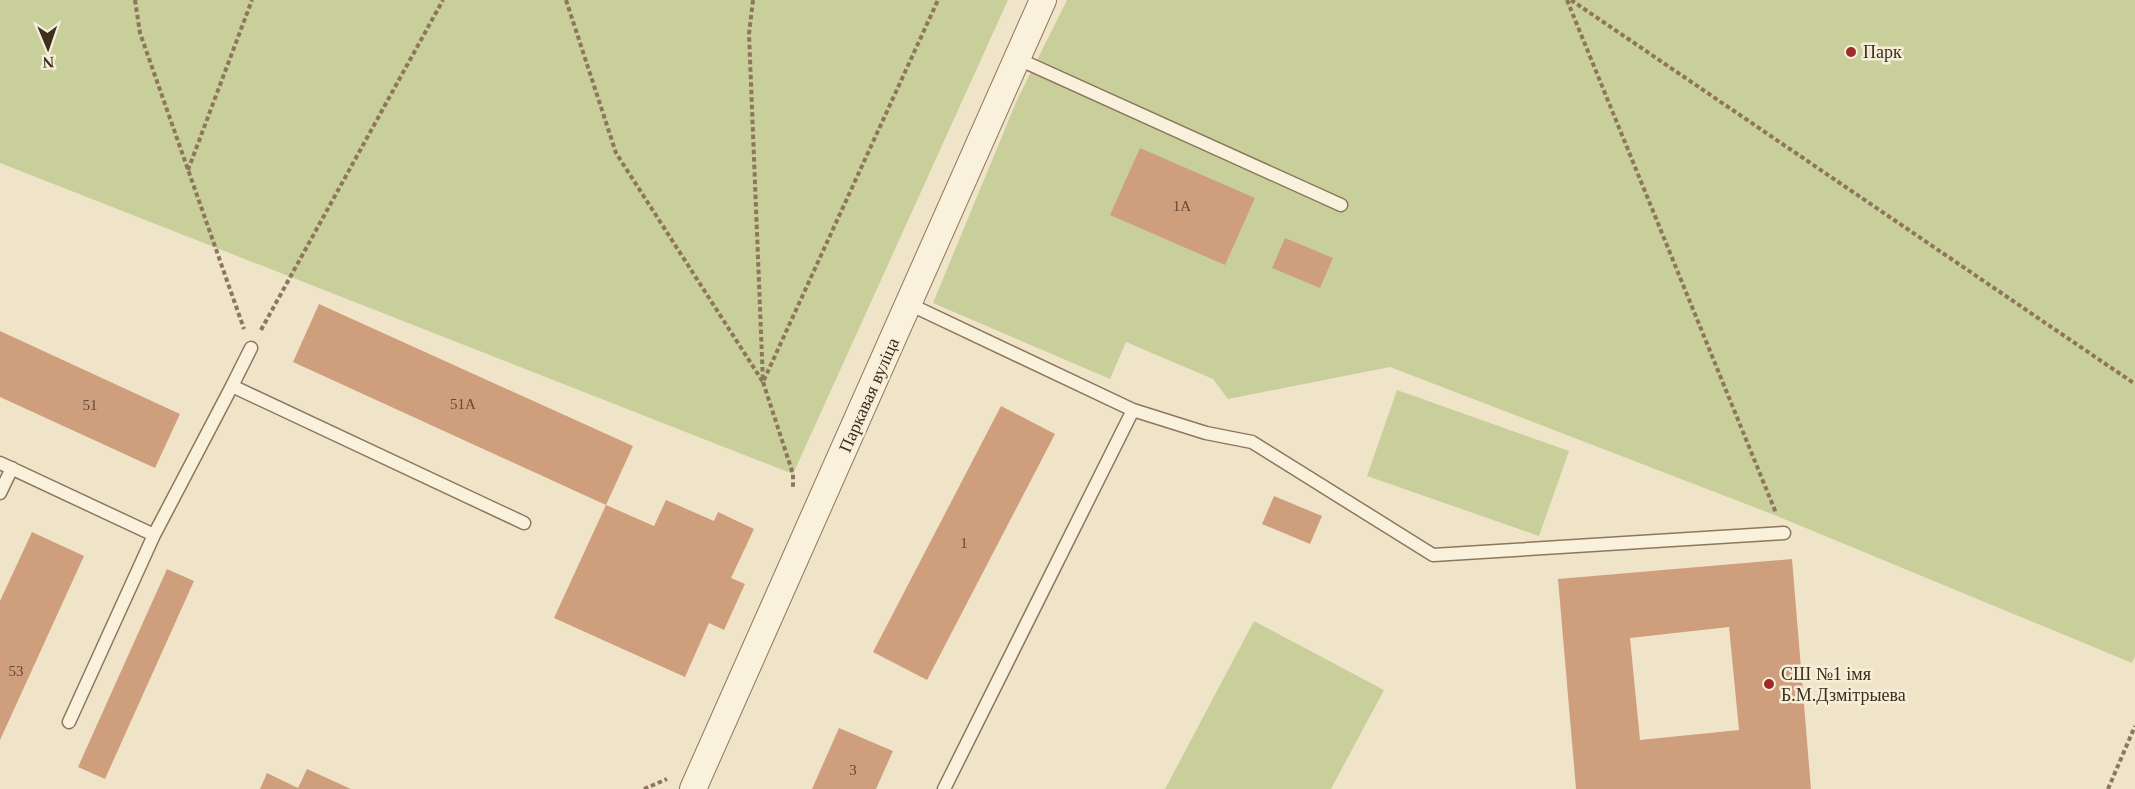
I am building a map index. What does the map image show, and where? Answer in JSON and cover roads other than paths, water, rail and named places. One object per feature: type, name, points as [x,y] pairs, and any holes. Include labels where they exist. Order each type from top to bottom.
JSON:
[{"type":"street","name":"Паркавая вуліца","points":[[682,783],[909,304],[1043,0]]},
{"type":"lane","points":[[1016,58],[1341,205]]},
{"type":"lane","points":[[909,304],[1133,410],[1206,433],[1252,442],[1433,555],[1784,533]]},
{"type":"lane","points":[[69,722],[154,534],[251,348]]},
{"type":"lane","points":[[232,386],[524,523]]},
{"type":"lane","points":[[944,789],[1133,410]]},
{"type":"lane","points":[[0,493],[6,465],[154,534]]},
{"type":"place","name":"Парк","points":[[1851,52]]},
{"type":"place","name":"СШ №1 імя Б.М.Дзмітрыева","points":[[1769,684]]}]
